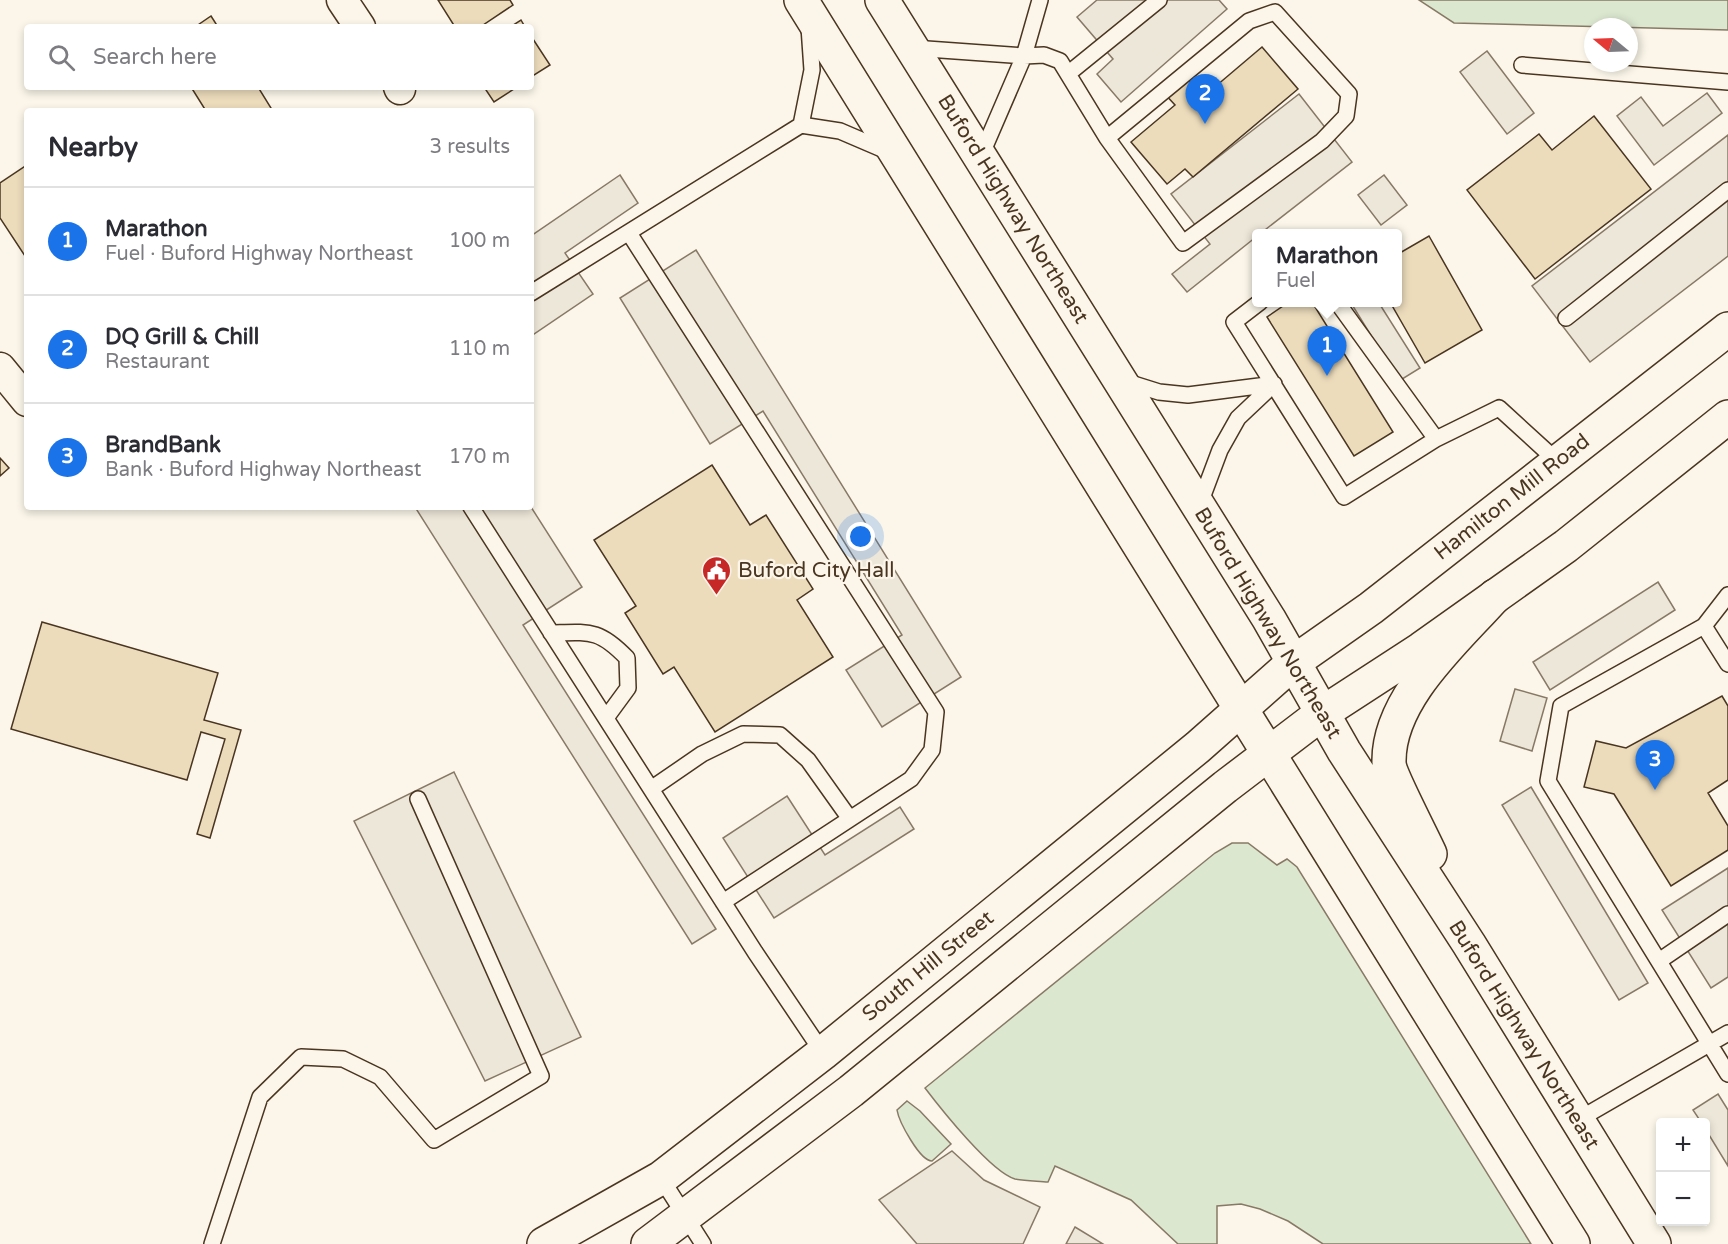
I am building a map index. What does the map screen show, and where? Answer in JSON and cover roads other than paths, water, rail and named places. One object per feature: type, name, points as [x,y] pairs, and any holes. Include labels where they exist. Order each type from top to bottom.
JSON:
[{"type":"main road","name":"Buford Highway Northeast","points":[[882,0],[1122,380],[1294,662],[1321,714],[1469,944],[1576,1121],[1654,1244]]},
{"type":"main road","points":[[804,6],[1239,710],[1573,1244]]},
{"type":"main road","name":"Hamilton Mill Road","points":[[1294,662],[1371,608],[1728,329]]},
{"type":"main road","points":[[648,1244],[695,1231],[851,1091],[1225,787],[1321,714],[1566,546],[1728,417]]},
{"type":"main road","points":[[1469,944],[1389,764],[1401,712],[1421,678],[1495,596]]},
{"type":"main road","name":"South Hill Street","points":[[544,1244],[661,1178],[823,1053],[1198,747],[1294,662]]},
{"type":"street","points":[[342,0],[358,24]]},
{"type":"street","points":[[0,368],[24,397]]},
{"type":"lane","points":[[980,158],[1024,56],[1040,0]]},
{"type":"lane","points":[[1069,73],[1159,0]]},
{"type":"lane","points":[[801,124],[812,70],[804,6]]},
{"type":"lane","points":[[912,48],[1051,56],[1060,61],[1107,138],[1183,243],[1322,141],[1346,116],[1349,94],[1275,12],[1249,21],[1107,138]]},
{"type":"lane","points":[[1522,65],[1728,82]]},
{"type":"lane","points":[[534,291],[801,124],[840,130],[898,156]]},
{"type":"lane","points":[[1566,318],[1728,190]]},
{"type":"lane","points":[[629,233],[936,712],[932,750],[910,779],[723,902]]},
{"type":"lane","points":[[1255,307],[1234,322],[1344,497],[1436,439],[1498,408],[1557,461]]},
{"type":"lane","points":[[1339,307],[1436,439]]},
{"type":"lane","points":[[1122,380],[1159,392],[1188,395],[1274,384]]},
{"type":"lane","points":[[1199,506],[1220,450],[1238,418],[1274,384]]},
{"type":"lane","points":[[473,510],[723,902],[823,1053]]},
{"type":"lane","points":[[1728,595],[1704,626],[1561,706],[1548,781],[1728,1074]]},
{"type":"lane","points":[[1704,626],[1728,664]]},
{"type":"lane","points":[[551,633],[581,632],[608,638],[627,658],[628,688],[606,718]]},
{"type":"lane","points":[[651,789],[702,754],[743,734],[780,735],[808,760],[850,819]]},
{"type":"lane","points":[[212,1244],[260,1097],[301,1057],[343,1059],[380,1077],[434,1140],[541,1076],[418,799]]},
{"type":"lane","points":[[1659,961],[1728,914]]},
{"type":"lane","points":[[1576,1121],[1728,1033]]},
{"type":"lane","points":[[661,1178],[695,1231]]},
{"type":"place","name":"DQ Grill & Chill","points":[[1205,124]]},
{"type":"place","name":"Marathon","points":[[1327,376]]},
{"type":"place","name":"Buford City Hall","points":[[717,596]]},
{"type":"place","name":"BrandBank","points":[[1655,790]]}]
